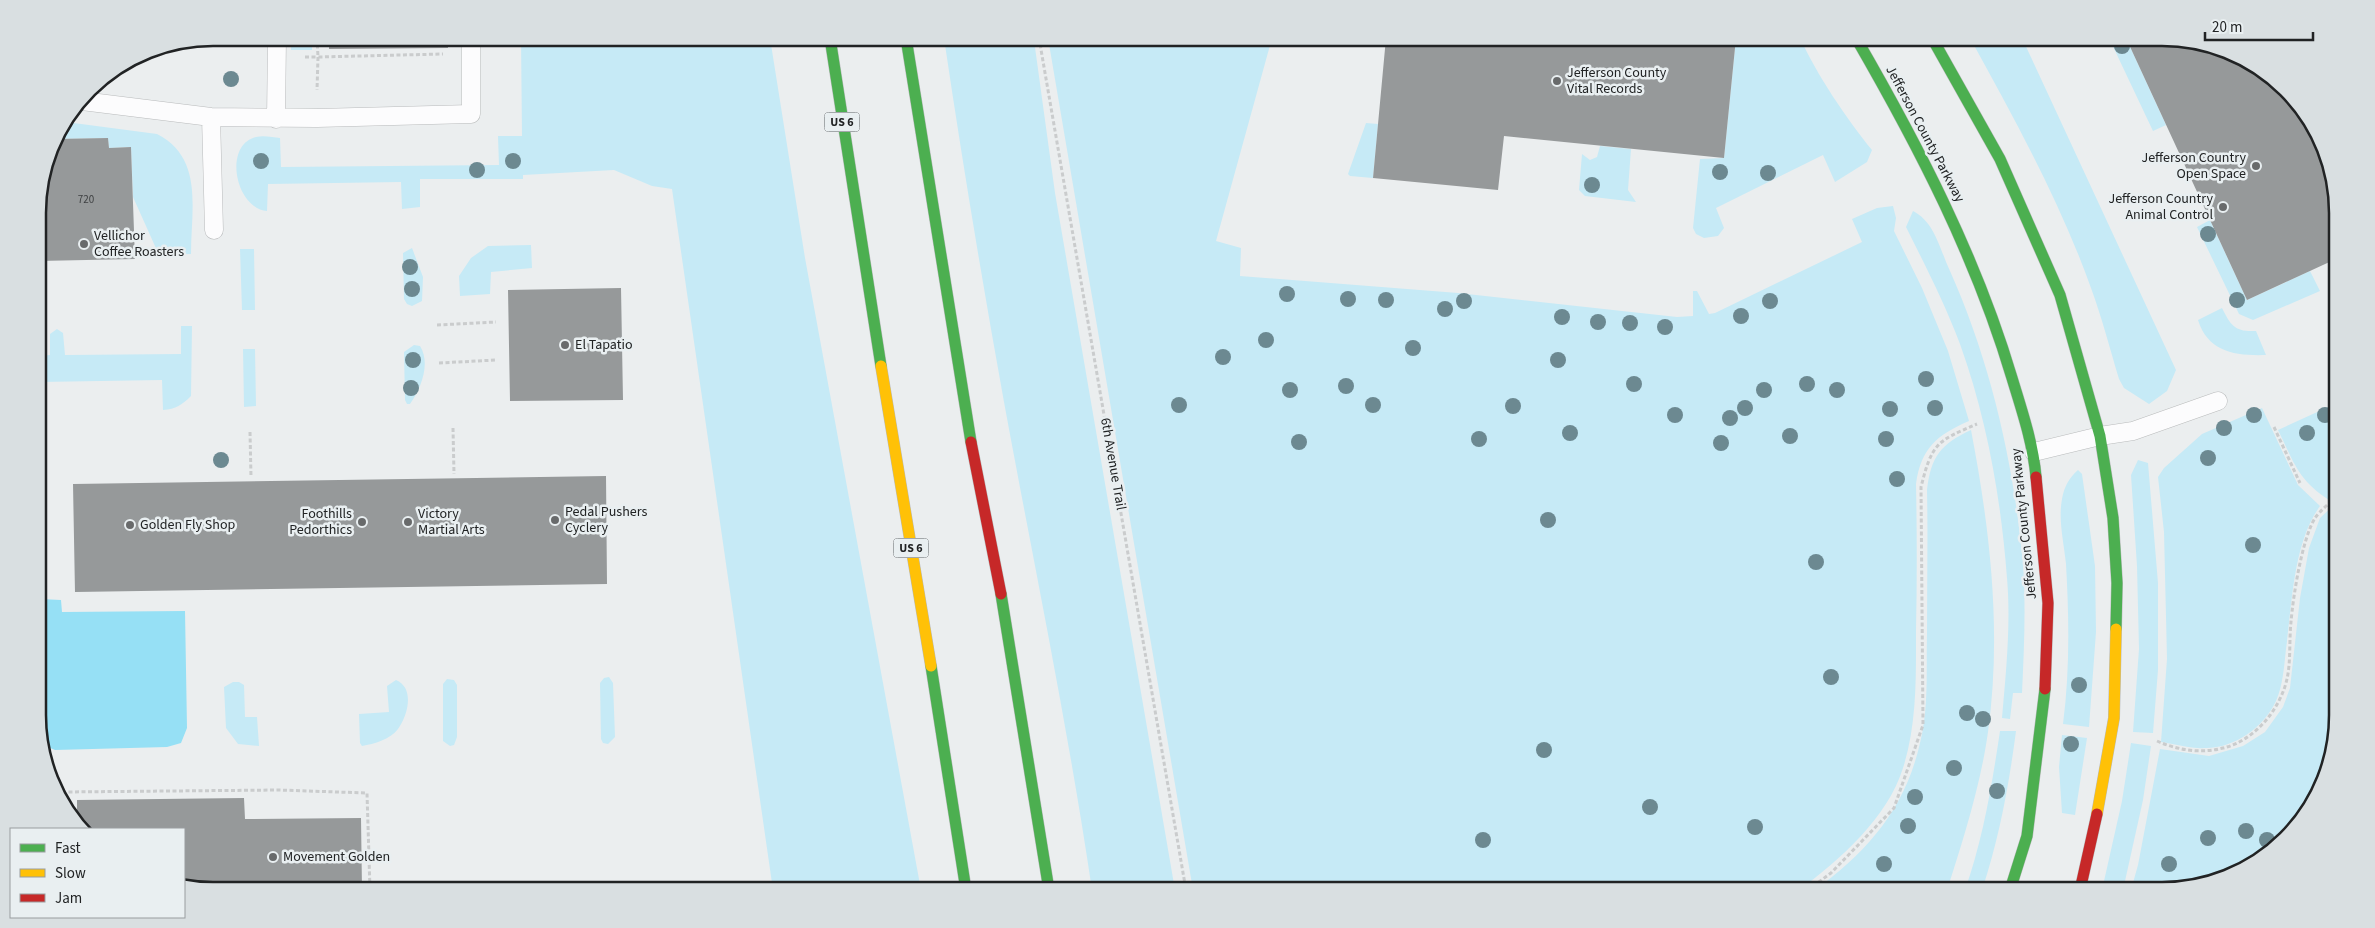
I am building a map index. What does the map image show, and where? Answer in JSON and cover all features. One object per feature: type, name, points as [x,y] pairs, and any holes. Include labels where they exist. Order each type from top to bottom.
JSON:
[{"type":"main road","name":"US 6","points":[[831,46],[857,226],[930,653],[965,882]]},
{"type":"main road","points":[[907,46],[964,409],[1005,613],[1048,882]]},
{"type":"main road","name":"Jefferson County Parkway","points":[[1861,46],[1905,123],[1960,234],[1996,324],[2034,452],[2048,603],[2046,681],[2027,836],[2013,881]]},
{"type":"main road","points":[[1937,46],[1964,90],[2000,159],[2060,295],[2100,436],[2113,518],[2117,583],[2114,718],[2088,861],[2082,881]]},
{"type":"lane","points":[[276,118],[277,46]]},
{"type":"lane","points":[[89,102],[211,117],[317,118],[471,114],[471,46]]},
{"type":"lane","points":[[211,117],[214,230]]},
{"type":"lane","points":[[2034,452],[2100,436],[2133,431],[2218,401]]},
{"type":"path","points":[[317,46],[317,118]]},
{"type":"path","points":[[318,57],[471,46]]},
{"type":"path","name":"6th Avenue Trail","points":[[1040,46],[1185,882]]},
{"type":"path","points":[[437,325],[496,322]]},
{"type":"path","points":[[438,363],[496,360]]},
{"type":"path","points":[[1820,881],[1831,873],[1894,808],[1923,724],[1921,487],[1928,457],[1946,437],[1977,424]]},
{"type":"path","points":[[2274,427],[2300,483]]},
{"type":"path","points":[[453,428],[454,474]]},
{"type":"path","points":[[250,432],[251,477]]},
{"type":"path","points":[[2157,741],[2168,746],[2208,752],[2233,746],[2263,726],[2276,706],[2287,680],[2291,620],[2306,544],[2315,518],[2329,505]]},
{"type":"path","points":[[65,792],[279,790],[367,793],[370,882]]},
{"type":"shaded area","points":[[291,46],[312,46],[312,50],[291,50]]},
{"type":"shaded area","points":[[521,46],[771,46],[805,258],[919,882],[772,882],[672,189],[652,186],[614,170],[523,175],[523,179],[420,179],[420,207],[402,209],[401,182],[268,184],[267,211],[256,207],[247,199],[237,176],[239,152],[246,142],[259,136],[280,138],[281,167],[499,165],[498,136],[522,136]]},
{"type":"shaded area","points":[[945,46],[1035,46],[1055,193],[1174,882],[1091,882],[1062,707],[1004,402]]},
{"type":"shaded area","points":[[1049,46],[1270,46],[1216,241],[1241,248],[1240,276],[1458,293],[1677,317],[1693,316],[1693,291],[1697,291],[1709,314],[1715,313],[1862,242],[1852,219],[1877,208],[1893,206],[1896,218],[1894,231],[1922,288],[1948,351],[1969,421],[1948,432],[1932,444],[1918,472],[1916,484],[1916,683],[1908,751],[1896,786],[1886,804],[1861,836],[1846,851],[1811,881],[1192,882]]},
{"type":"shaded area","points":[[1735,46],[1804,46],[1833,96],[1872,150],[1867,162],[1835,182],[1823,155],[1716,208],[1724,228],[1718,236],[1704,238],[1696,234],[1693,228],[1700,159],[1724,158]]},
{"type":"shaded area","points":[[1974,46],[2026,46],[2176,370],[2167,391],[2149,404],[2124,388],[2119,379],[2095,299],[2079,256],[2051,192]]},
{"type":"shaded area","points":[[2113,46],[2130,46],[2166,125],[2153,131]]},
{"type":"shaded area","points":[[73,123],[157,134],[172,144],[182,157],[192,186],[191,254],[159,255],[133,197],[131,147],[109,148],[108,138],[63,139]]},
{"type":"shaded area","points":[[1366,123],[1378,124],[1373,178],[1350,176],[1348,174]]},
{"type":"shaded area","points":[[1600,146],[1631,149],[1628,190],[1636,202],[1585,196],[1579,190],[1582,154],[1590,160],[1597,157]]},
{"type":"shaded area","points":[[1913,211],[1927,222],[1932,229],[1965,306],[1989,378],[2007,452],[2019,526],[2024,596],[2022,693],[2013,693],[2010,719],[2002,718],[2008,648],[2008,595],[1997,489],[1985,430],[1970,372],[1941,299],[1906,227]]},
{"type":"shaded area","points":[[2210,220],[2247,300],[2310,271],[2320,291],[2253,320],[2239,314],[2197,227]]},
{"type":"shaded area","points":[[531,245],[532,268],[491,272],[490,294],[460,296],[459,276],[471,258],[488,246]]},
{"type":"shaded area","points":[[412,248],[423,277],[422,301],[412,306],[407,304],[404,299],[403,253]]},
{"type":"shaded area","points":[[240,249],[254,249],[255,310],[242,310]]},
{"type":"shaded area","points":[[2222,308],[2234,327],[2256,331],[2266,355],[2233,353],[2224,350],[2208,339],[2198,320]]},
{"type":"shaded area","points":[[181,326],[192,326],[191,396],[175,408],[163,410],[162,380],[47,382],[47,355],[50,355],[50,334],[57,329],[63,333],[65,355],[181,354]]},
{"type":"shaded area","points":[[414,345],[420,346],[425,360],[425,368],[418,391],[410,404],[407,404],[405,400],[404,352]]},
{"type":"shaded area","points":[[243,349],[255,349],[256,406],[244,407]]},
{"type":"shaded area","points":[[2329,407],[2329,500],[2310,485],[2297,469],[2278,430]]},
{"type":"shaded area","points":[[2262,408],[2298,485],[2320,506],[2311,521],[2299,556],[2292,594],[2280,689],[2276,701],[2264,719],[2238,740],[2217,747],[2201,748],[2161,742],[2167,659],[2164,532],[2158,477],[2164,468],[2202,434]]},
{"type":"shaded area","points":[[1971,430],[1984,505],[1994,618],[1992,694],[1988,732],[1981,771],[1965,832],[1950,881],[1826,881],[1852,860],[1882,827],[1905,788],[1913,767],[1923,730],[1926,702],[1927,490],[1931,468],[1939,452],[1952,440]]},
{"type":"shaded area","points":[[2138,460],[2148,463],[2158,583],[2158,670],[2153,733],[2133,732],[2139,649],[2137,566],[2131,475]]},
{"type":"shaded area","points":[[2078,470],[2082,474],[2095,566],[2096,632],[2089,727],[2063,724],[2068,664],[2068,624],[2066,564],[2061,507],[2066,487]]},
{"type":"shaded area","points":[[2329,510],[2329,715],[2323,758],[2316,779],[2294,816],[2280,833],[2245,859],[2226,869],[2205,876],[2173,881],[2134,881],[2160,749],[2209,756],[2243,746],[2265,732],[2283,707],[2290,688],[2300,598],[2309,548],[2320,518]]},
{"type":"shaded area","points":[[609,677],[613,683],[615,737],[608,744],[603,743],[601,739],[600,683],[604,678]]},
{"type":"shaded area","points":[[447,679],[454,680],[457,685],[457,737],[454,745],[450,746],[443,741],[443,684]]},
{"type":"shaded area","points":[[396,680],[406,689],[408,695],[407,709],[402,723],[395,733],[387,738],[362,746],[360,743],[359,714],[389,712],[387,686]]},
{"type":"shaded area","points":[[233,682],[239,682],[244,685],[245,717],[257,717],[259,746],[238,744],[226,728],[224,687]]},
{"type":"shaded area","points":[[2000,731],[2016,731],[2007,792],[1985,881],[1968,881],[1982,832]]},
{"type":"shaded area","points":[[2062,735],[2087,738],[2075,815],[2062,813],[2059,767]]},
{"type":"shaded area","points":[[2131,743],[2151,746],[2143,800],[2125,881],[2104,881],[2122,801]]},
{"type":"water","points":[[46,599],[61,600],[62,612],[185,611],[187,728],[181,743],[167,747],[55,750],[49,747],[46,715]]},
{"type":"building","points":[[329,46],[448,46],[448,48],[329,49]]},
{"type":"building","name":"Jefferson County Vital Records","points":[[1385,46],[1735,46],[1724,158],[1504,136],[1498,190],[1373,178]]},
{"type":"building","name":"Jefferson Country Open Space","points":[[2130,46],[2183,48],[2205,52],[2236,63],[2254,74],[2280,95],[2306,130],[2316,149],[2323,170],[2327,192],[2329,262],[2247,300]]},
{"type":"building","points":[[108,138],[109,148],[131,147],[135,259],[47,261],[48,192],[52,170],[63,139]]},
{"type":"building","name":"El Tapatio","points":[[621,288],[623,400],[510,401],[508,290]]},
{"type":"building","points":[[606,476],[607,584],[75,592],[73,484]]},
{"type":"building","name":"Movement Golden","points":[[244,798],[245,819],[361,818],[362,882],[213,882],[185,879],[185,828],[91,828],[77,811],[77,800]]},
{"type":"traffic: fast","points":[[831,46],[881,366]]},
{"type":"traffic: fast","points":[[907,46],[971,442]]},
{"type":"traffic: fast","points":[[1860,46],[1924,162],[1981,289],[1998,333],[2023,415],[2030,439],[2036,477]]},
{"type":"traffic: fast","points":[[1936,46],[2000,159],[2060,295],[2100,436],[2113,518],[2117,583],[2116,629]]},
{"type":"traffic: fast","points":[[1001,594],[1048,882]]},
{"type":"traffic: fast","points":[[931,666],[965,882]]},
{"type":"traffic: fast","points":[[2013,881],[2027,836],[2045,689]]},
{"type":"traffic: slow","points":[[881,366],[931,666]]},
{"type":"traffic: slow","points":[[2097,814],[2114,718],[2116,629]]},
{"type":"traffic: jam","points":[[971,442],[1001,594]]},
{"type":"traffic: jam","points":[[2036,477],[2048,603],[2045,689]]},
{"type":"traffic: jam","points":[[2082,881],[2097,814]]},
{"type":"place","name":"Jefferson County Vital Records","points":[[1557,81]]},
{"type":"place","name":"Jefferson Country Open Space","points":[[2256,166]]},
{"type":"place","name":"Jefferson Country Animal Control","points":[[2223,207]]},
{"type":"place","name":"Vellichor Coffee Roasters","points":[[84,244]]},
{"type":"place","name":"El Tapatio","points":[[565,345]]},
{"type":"place","name":"Pedal Pushers Cyclery","points":[[555,520]]},
{"type":"place","name":"Foothills Pedorthics","points":[[362,522]]},
{"type":"place","name":"Victory Martial Arts","points":[[408,522]]},
{"type":"place","name":"Golden Fly Shop","points":[[130,525]]},
{"type":"place","name":"Movement Golden","points":[[273,857]]}]
